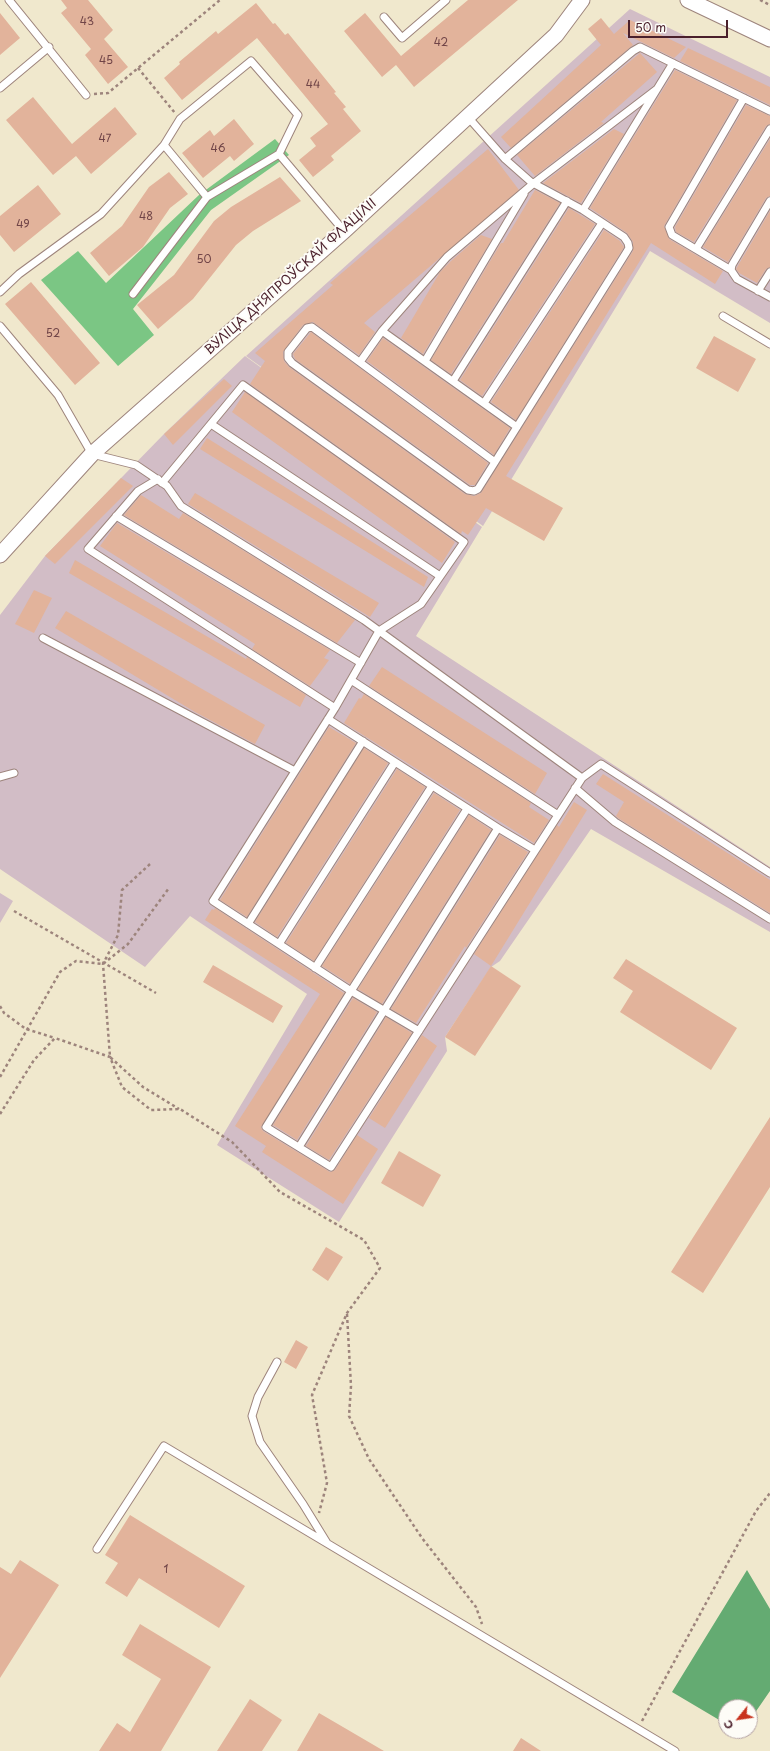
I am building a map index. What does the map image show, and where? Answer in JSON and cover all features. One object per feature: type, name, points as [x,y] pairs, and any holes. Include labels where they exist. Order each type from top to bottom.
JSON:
[{"type":"street","name":"ВУЛІЦА ДНЯПРОЎСКАЙ ФЛАЦІЛІІ","points":[[0,555],[92,454],[344,231],[468,117],[556,35],[582,0]]},
{"type":"street","points":[[688,0],[770,39]]},
{"type":"lane","points":[[9,0],[86,95]]},
{"type":"lane","points":[[384,17],[402,38],[446,0]]},
{"type":"lane","points":[[0,88],[48,47]]},
{"type":"lane","points":[[505,159],[640,47],[770,111]]},
{"type":"lane","points":[[0,292],[19,274],[101,214],[164,145],[180,119],[251,61],[298,115],[279,154],[207,197],[132,294]]},
{"type":"lane","points":[[582,210],[673,63]]},
{"type":"lane","points":[[360,362],[382,331],[436,268],[534,183],[657,89]]},
{"type":"lane","points":[[744,98],[668,227],[672,235],[731,270],[737,279],[770,297]]},
{"type":"lane","points":[[468,117],[505,159],[534,183],[567,201],[624,237],[629,248],[517,427],[495,462],[478,489],[474,491],[468,490],[292,363],[288,358],[288,352],[307,328],[312,327],[495,462]]},
{"type":"lane","points":[[696,249],[770,129]]},
{"type":"lane","points":[[164,145],[207,197]]},
{"type":"lane","points":[[279,154],[344,231]]},
{"type":"lane","points":[[425,361],[527,190]]},
{"type":"lane","points":[[453,381],[567,201]]},
{"type":"lane","points":[[731,270],[732,265],[770,201]]},
{"type":"lane","points":[[484,403],[602,223]]},
{"type":"lane","points":[[758,291],[770,272]]},
{"type":"lane","points":[[722,316],[770,344]]},
{"type":"lane","points":[[0,326],[58,395],[92,454],[136,465],[167,486],[181,506],[379,631],[582,778]]},
{"type":"lane","points":[[382,331],[517,427]]},
{"type":"lane","points":[[336,708],[88,549],[138,491],[160,481],[211,424],[243,385],[464,542],[421,604],[379,631],[336,708],[213,901],[351,991],[419,1031]]},
{"type":"lane","points":[[211,424],[440,576]]},
{"type":"lane","points":[[116,516],[361,663]]},
{"type":"lane","points":[[43,638],[295,771]]},
{"type":"lane","points":[[351,680],[558,815]]},
{"type":"lane","points":[[328,719],[467,809],[535,850]]},
{"type":"lane","points":[[248,924],[363,741]]},
{"type":"lane","points":[[279,944],[395,762]]},
{"type":"lane","points":[[467,809],[266,1127],[331,1167],[575,788],[582,778],[601,764],[770,873]]},
{"type":"lane","points":[[0,777],[14,773]]},
{"type":"lane","points":[[315,968],[432,786]]},
{"type":"lane","points":[[575,788],[615,822],[770,919]]},
{"type":"lane","points":[[299,1147],[383,1010],[498,828]]},
{"type":"lane","points":[[277,1362],[258,1397],[252,1416],[260,1442],[328,1544]]},
{"type":"lane","points":[[97,1550],[164,1446],[675,1751]]},
{"type":"path","points":[[86,95],[108,93],[220,0]]},
{"type":"path","points":[[760,0],[770,5]]},
{"type":"path","points":[[138,68],[180,119]]},
{"type":"path","points":[[150,864],[122,890],[118,936],[103,964],[110,1057],[122,1088],[151,1110],[180,1109]]},
{"type":"path","points":[[0,1077],[60,972],[76,961],[103,964],[128,944],[169,888]]},
{"type":"path","points":[[14,911],[103,964],[156,993]]},
{"type":"path","points":[[0,1006],[4,1012],[26,1030],[55,1038],[110,1057],[143,1087],[232,1142],[280,1192],[364,1240],[380,1268],[347,1313],[312,1395],[327,1483],[316,1524]]},
{"type":"path","points":[[0,1114],[34,1060],[55,1038]]},
{"type":"path","points":[[347,1313],[351,1386],[349,1416],[374,1466],[422,1538],[476,1607],[488,1639]]},
{"type":"path","points":[[638,1729],[756,1510],[770,1493]]},
{"type":"shaded area","points":[[630,9],[770,77],[770,323],[650,251],[483,526],[246,356]]},
{"type":"shaded area","points":[[245,356],[482,527],[416,636],[770,867],[770,932],[591,829],[500,961],[491,967],[445,1037],[447,1051],[339,1222],[217,1145],[307,994],[190,916],[145,967],[0,869],[0,615],[45,556],[164,434]]},
{"type":"shaded area","points":[[0,893],[13,901],[0,923]]},
{"type":"green space","points":[[275,139],[289,155],[211,210],[133,309],[154,335],[118,366],[41,280],[78,251],[106,283],[199,195]]},
{"type":"green space","points":[[747,1570],[770,1609],[770,1691],[758,1708],[758,1699],[718,1699],[718,1719],[672,1692]]},
{"type":"building","points":[[61,0],[88,0],[113,30],[104,39],[128,67],[108,84],[85,55],[91,49],[61,13],[67,8]]},
{"type":"building","points":[[468,0],[518,0],[414,87],[396,65],[382,77],[344,31],[365,13],[401,56]]},
{"type":"building","points":[[256,3],[273,24],[275,23],[285,35],[288,33],[336,92],[334,93],[346,107],[343,109],[361,131],[331,156],[334,160],[313,177],[299,160],[316,146],[310,138],[328,124],[257,38],[182,100],[164,78],[180,64],[179,62],[216,31],[218,34]]},
{"type":"building","points":[[0,13],[20,38],[0,55]]},
{"type":"building","points":[[601,18],[614,34],[630,20],[686,47],[674,58],[623,33],[633,45],[511,148],[501,137],[601,45],[588,29]]},
{"type":"building","points":[[688,48],[770,87],[770,105],[680,61]]},
{"type":"building","points":[[640,53],[657,72],[601,122],[604,123],[535,176],[517,155]]},
{"type":"building","points":[[675,70],[737,100],[664,226],[669,239],[723,271],[715,284],[651,243],[506,476],[563,508],[544,541],[486,508],[468,535],[462,531],[461,534],[250,384],[265,361],[255,353],[333,285],[330,283],[488,149],[519,190],[364,323],[375,332],[359,355],[313,322],[303,325],[283,352],[284,361],[289,367],[465,494],[474,496],[481,493],[633,251],[633,242],[627,233],[590,208]]},
{"type":"building","points":[[33,97],[72,144],[115,107],[137,134],[91,174],[76,156],[53,175],[6,120]]},
{"type":"building","points":[[746,105],[770,116],[770,124],[766,126],[694,242],[676,232],[675,227]]},
{"type":"building","points":[[234,119],[254,144],[234,161],[230,156],[203,178],[182,153],[210,130],[214,136]]},
{"type":"building","points":[[614,129],[624,134],[581,203],[543,183]]},
{"type":"building","points":[[770,139],[770,196],[766,198],[728,262],[703,247]]},
{"type":"building","points":[[169,172],[188,194],[170,208],[143,247],[109,276],[90,253],[122,226],[149,187]]},
{"type":"building","points":[[280,177],[301,201],[253,231],[236,245],[193,299],[158,329],[137,305],[174,275],[214,221],[231,207]]},
{"type":"building","points":[[38,185],[61,214],[14,252],[0,235],[0,216]]},
{"type":"building","points":[[535,190],[560,203],[451,374],[431,360],[501,243],[503,243]]},
{"type":"building","points":[[569,208],[595,224],[482,396],[460,380]]},
{"type":"building","points":[[770,211],[770,267],[766,269],[757,283],[739,273],[736,269]]},
{"type":"building","points":[[604,230],[620,241],[624,247],[516,420],[491,402]]},
{"type":"building","points":[[481,235],[492,239],[423,354],[401,338],[440,272]]},
{"type":"building","points":[[31,282],[100,363],[75,385],[5,304]]},
{"type":"building","points":[[311,332],[488,463],[475,485],[470,485],[295,359],[293,354]]},
{"type":"building","points":[[714,336],[756,359],[738,392],[696,368]]},
{"type":"building","points":[[383,338],[510,428],[494,455],[367,361]]},
{"type":"building","points":[[224,379],[232,386],[173,445],[164,434]]},
{"type":"building","points":[[245,392],[455,542],[442,563],[232,412]]},
{"type":"building","points":[[207,438],[428,577],[424,587],[200,449]]},
{"type":"building","points":[[121,478],[133,486],[55,564],[45,556]]},
{"type":"building","points":[[195,493],[379,603],[370,617],[188,504]]},
{"type":"building","points":[[141,495],[179,519],[183,513],[355,620],[337,643],[124,515]]},
{"type":"building","points":[[117,523],[330,650],[324,658],[329,660],[310,686],[252,649],[255,644],[100,546]]},
{"type":"building","points":[[75,560],[246,659],[247,657],[306,695],[300,707],[69,573]]},
{"type":"building","points":[[34,590],[52,598],[34,633],[15,624]]},
{"type":"building","points":[[66,611],[265,725],[255,744],[195,712],[55,628]]},
{"type":"building","points":[[382,667],[547,773],[535,794],[369,686]]},
{"type":"building","points":[[364,694],[531,803],[529,807],[549,820],[534,843],[344,723],[359,698],[361,699]]},
{"type":"building","points":[[329,727],[356,743],[247,917],[220,900]]},
{"type":"building","points":[[364,748],[388,763],[277,937],[255,922]]},
{"type":"building","points":[[397,769],[425,787],[314,961],[286,943]]},
{"type":"building","points":[[603,774],[770,880],[770,913],[618,818],[616,816],[624,802],[596,784]]},
{"type":"building","points":[[434,793],[460,810],[350,984],[322,966]]},
{"type":"building","points":[[574,802],[587,810],[491,966],[474,954],[557,825],[559,827]]},
{"type":"building","points":[[469,815],[491,830],[382,1004],[358,989]]},
{"type":"building","points":[[500,835],[528,852],[416,1023],[391,1009]]},
{"type":"building","points":[[215,908],[344,993],[261,1127],[263,1131],[330,1172],[335,1170],[357,1135],[378,1149],[343,1204],[262,1152],[266,1146],[235,1126],[320,994],[205,920],[212,909],[214,910]]},
{"type":"building","points":[[626,959],[737,1028],[711,1070],[620,1012],[633,991],[613,978]]},
{"type":"building","points":[[213,965],[283,1006],[273,1023],[203,982]]},
{"type":"building","points":[[491,966],[521,986],[475,1056],[445,1037]]},
{"type":"building","points":[[353,998],[377,1012],[297,1140],[273,1125]]},
{"type":"building","points":[[386,1017],[412,1033],[329,1160],[306,1146]]},
{"type":"building","points":[[422,1035],[437,1046],[385,1128],[369,1118]]},
{"type":"building","points":[[770,1117],[770,1187],[703,1293],[671,1272]]},
{"type":"building","points":[[399,1151],[441,1175],[423,1207],[381,1183]]},
{"type":"building","points":[[326,1247],[343,1257],[328,1281],[312,1270]]},
{"type":"building","points":[[296,1340],[308,1347],[296,1369],[284,1362]]},
{"type":"building","points":[[130,1515],[245,1586],[219,1628],[139,1578],[127,1597],[105,1583],[118,1563],[105,1555]]},
{"type":"building","points":[[20,1560],[59,1585],[0,1678],[0,1567],[11,1574]]},
{"type":"building","points":[[140,1624],[211,1667],[161,1751],[99,1751],[117,1723],[130,1732],[161,1679],[122,1655]]},
{"type":"building","points":[[250,1699],[282,1720],[262,1751],[217,1751]]},
{"type":"building","points":[[319,1713],[343,1727],[384,1751],[297,1751]]},
{"type":"building","points":[[521,1738],[541,1751],[513,1751]]}]
